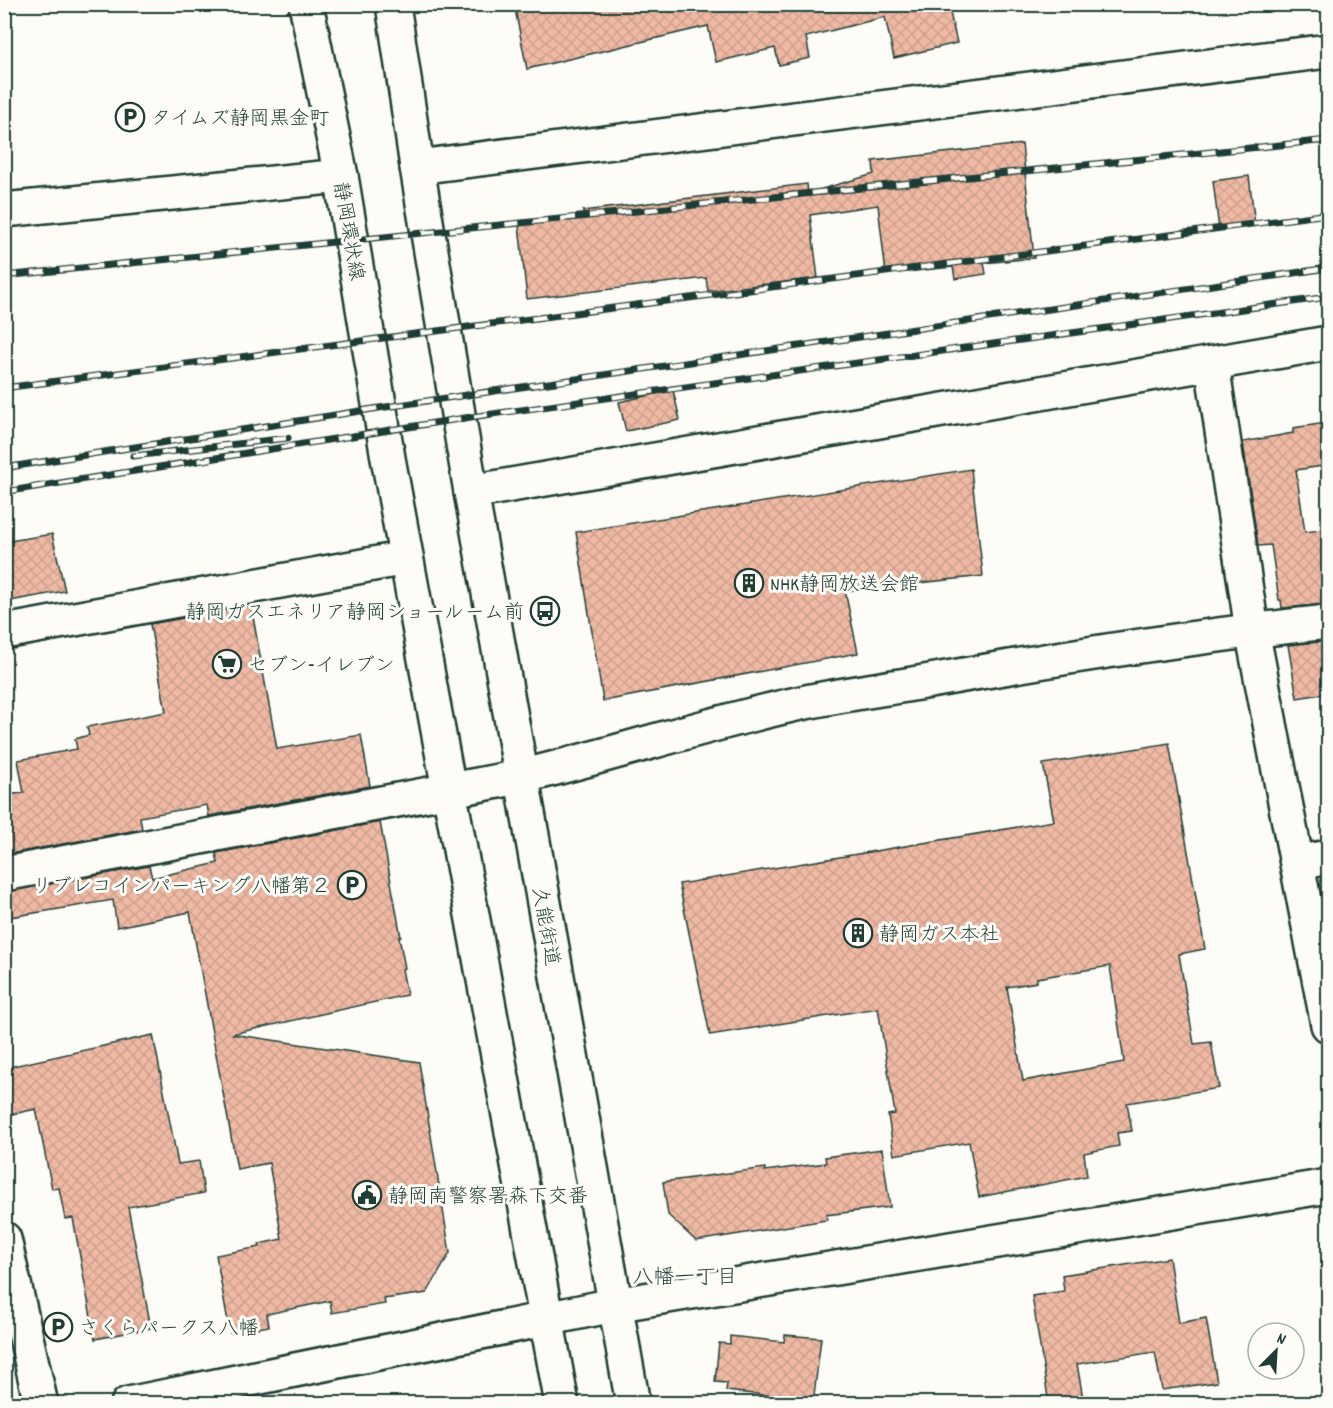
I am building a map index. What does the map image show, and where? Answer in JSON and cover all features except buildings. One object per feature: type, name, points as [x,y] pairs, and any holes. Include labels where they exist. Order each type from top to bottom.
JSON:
[{"type":"street","name":"静岡環状線","points":[[306,4],[341,176],[406,558]]},
{"type":"street","points":[[393,4],[417,167],[1329,51]]},
{"type":"street","name":"久能街道","points":[[417,167],[520,777],[633,1404]]},
{"type":"street","points":[[4,210],[341,176]]},
{"type":"street","points":[[471,492],[1329,344]]},
{"type":"street","points":[[1212,364],[1252,630],[1313,860],[1329,1025]]},
{"type":"street","points":[[4,632],[406,558],[548,1318],[562,1404]]},
{"type":"street","points":[[4,874],[520,777],[594,760],[706,725],[795,705],[1040,661],[1252,630],[1329,622]]},
{"type":"street","points":[[128,1404],[614,1305],[1329,1186]]},
{"type":"street","points":[[4,1239],[41,1404]]},
{"type":"railway","points":[[4,276],[1328,140]]},
{"type":"railway","points":[[4,388],[1328,214]]},
{"type":"railway","points":[[4,468],[379,408],[1328,268]]},
{"type":"railway","points":[[4,492],[471,417],[1328,297]]},
{"type":"railway","points":[[133,456],[288,438]]},
{"type":"place","name":"タイムズ静岡黒金町","points":[[130,117]]},
{"type":"place","name":"NHK静岡放送会館","points":[[749,583]]},
{"type":"place","name":"静岡ガスエネリア静岡ショールーム前","points":[[545,611]]},
{"type":"place","name":"セブン-イレブン","points":[[227,664]]},
{"type":"place","name":"リブレコインパーキング八幡第２","points":[[352,885]]},
{"type":"place","name":"静岡ガス本社","points":[[858,933]]},
{"type":"place","name":"静岡南警察署森下交番","points":[[367,1195]]},
{"type":"place","name":"さくらパークス八幡","points":[[58,1327]]},
{"type":"district","name":"八幡一丁目","points":[[685,1276]]}]
